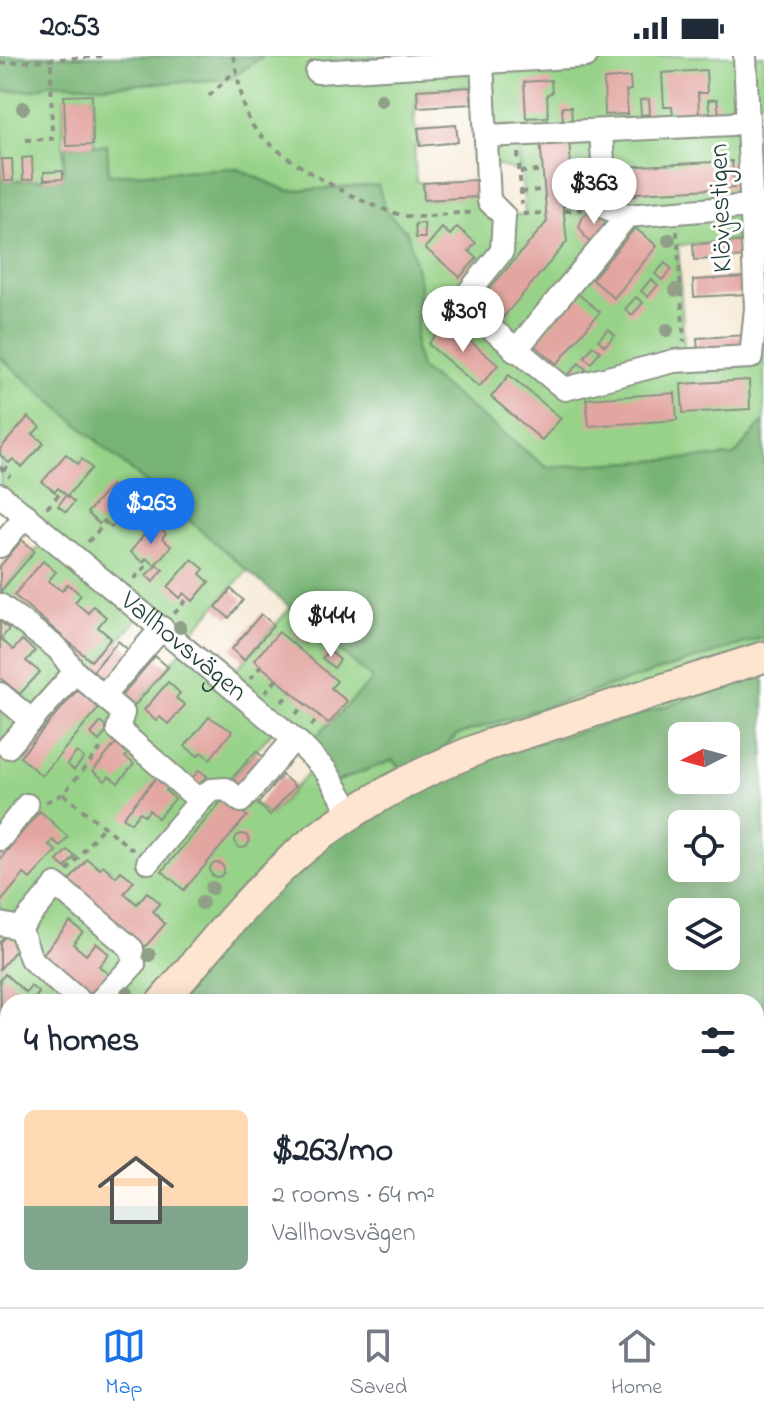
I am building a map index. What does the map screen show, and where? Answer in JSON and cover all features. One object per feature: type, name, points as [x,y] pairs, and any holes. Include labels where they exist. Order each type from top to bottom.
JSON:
[{"type":"street","points":[[317,72],[586,56]]},
{"type":"street","name":"Klövjestigen","points":[[685,361],[751,357],[756,308],[758,205],[748,119],[745,56]]},
{"type":"street","points":[[482,61],[489,201],[514,215],[502,251],[460,303],[565,389],[685,361]]},
{"type":"street","points":[[486,136],[732,124],[748,119]]},
{"type":"street","points":[[601,131],[606,208],[627,216],[758,205]]},
{"type":"street","points":[[515,351],[627,216]]},
{"type":"street","name":"Vallhovsvägen","points":[[0,495],[37,511],[292,730],[326,771],[352,814]]},
{"type":"street","points":[[0,546],[37,511]]},
{"type":"street","points":[[0,605],[58,649],[75,672],[123,713],[118,729],[200,801]]},
{"type":"street","points":[[104,695],[168,622]]},
{"type":"street","points":[[169,994],[265,884],[318,837],[423,773],[488,745],[764,657]]},
{"type":"street","points":[[8,747],[75,672]]},
{"type":"street","points":[[0,694],[32,721]]},
{"type":"street","points":[[148,862],[211,790],[226,789],[241,801],[292,730]]},
{"type":"street","points":[[0,839],[27,805]]},
{"type":"street","points":[[72,994],[31,959],[10,926],[56,885],[132,949],[134,964],[106,994]]},
{"type":"path","points":[[0,63],[105,56]]},
{"type":"path","points":[[233,56],[251,123],[293,161],[317,177],[398,214],[409,217],[514,215],[521,192],[516,136]]},
{"type":"path","points":[[25,140],[52,139],[51,59]]},
{"type":"path","points":[[209,96],[237,69]]},
{"type":"path","points":[[520,172],[539,171]]},
{"type":"path","points":[[521,192],[540,190]]},
{"type":"path","points":[[676,211],[685,361]]},
{"type":"path","points":[[4,471],[11,461]]},
{"type":"path","points":[[37,511],[60,493],[56,490]]},
{"type":"path","points":[[88,542],[106,522]]},
{"type":"path","points":[[133,581],[148,564],[144,560]]},
{"type":"path","points":[[168,622],[186,600],[182,596]]},
{"type":"path","points":[[248,681],[261,666]]},
{"type":"path","points":[[263,695],[277,679]]},
{"type":"path","points":[[277,707],[291,691]]},
{"type":"path","points":[[292,730],[306,704]]},
{"type":"path","points":[[27,805],[63,794],[118,729]]},
{"type":"path","points":[[63,794],[148,862]]},
{"type":"path","points":[[56,885],[103,827]]},
{"type":"green space","points":[[0,56],[263,56],[230,79],[103,86],[51,83],[33,90],[0,91]]},
{"type":"green space","points":[[263,56],[764,56],[764,102],[748,103],[749,124],[764,123],[764,166],[752,167],[752,180],[764,179],[764,421],[734,456],[546,467],[420,368],[415,348],[420,283],[407,232],[386,211],[377,186],[288,191],[235,168],[108,175],[107,146],[94,145],[92,96],[64,97],[63,179],[4,181],[0,91],[33,90],[51,83],[103,86],[230,79]],"holes":[[[483,85],[487,162],[520,172],[518,136],[525,214],[504,216],[488,180],[476,180],[477,196],[424,200],[423,183],[416,181],[414,147],[420,146],[414,121],[418,90]],[[746,241],[751,356],[685,360],[678,245]]]},
{"type":"green space","points":[[0,134],[4,181],[63,179],[66,146],[107,145],[109,175],[236,168],[288,191],[378,185],[386,211],[407,232],[420,283],[415,348],[420,368],[546,467],[734,456],[764,421],[764,637],[457,735],[412,778],[622,720],[764,675],[764,994],[169,994],[228,924],[410,779],[393,760],[333,783],[309,754],[313,740],[373,679],[0,357]]},
{"type":"green space","points":[[0,357],[248,569],[182,644],[143,612],[86,680],[129,712],[185,647],[203,662],[213,651],[236,670],[291,607],[374,680],[313,740],[309,754],[277,726],[227,784],[270,815],[318,762],[334,783],[457,735],[764,637],[764,675],[622,720],[175,994],[0,994],[0,592],[50,534],[0,495]]},
{"type":"building","points":[[706,70],[707,93],[698,93],[699,115],[673,117],[672,107],[664,107],[662,73]]},
{"type":"building","points":[[630,77],[631,90],[626,91],[628,114],[605,115],[604,79]]},
{"type":"building","points":[[551,80],[552,93],[547,94],[548,117],[526,118],[524,82]]},
{"type":"building","points":[[470,87],[472,104],[418,107],[417,90]]},
{"type":"building","points":[[92,95],[93,145],[66,146],[64,96]]},
{"type":"building","points":[[649,99],[650,114],[641,115],[640,100]]},
{"type":"building","points":[[717,99],[719,114],[710,115],[708,100]]},
{"type":"building","points":[[562,107],[571,107],[572,121],[563,122]]},
{"type":"building","points":[[456,125],[458,142],[420,146],[418,128]]},
{"type":"building","points":[[569,137],[573,204],[563,205],[567,242],[495,327],[473,308],[547,222],[540,139]]},
{"type":"building","points":[[32,157],[33,179],[23,180],[22,158]]},
{"type":"building","points":[[2,159],[12,159],[13,181],[4,181]]},
{"type":"building","points":[[732,161],[734,188],[636,193],[636,196],[625,197],[622,190],[623,167]]},
{"type":"building","points":[[63,171],[63,179],[44,180],[44,172]]},
{"type":"building","points":[[476,180],[477,197],[424,200],[423,183]]},
{"type":"building","points":[[593,210],[604,214],[609,225],[595,243],[588,241],[579,227],[583,216]]},
{"type":"building","points":[[424,223],[425,238],[416,238],[415,224]]},
{"type":"building","points":[[457,227],[476,243],[469,251],[477,258],[460,277],[425,248],[442,228],[450,235]]},
{"type":"building","points":[[635,228],[657,246],[614,298],[592,279]]},
{"type":"building","points":[[746,241],[747,257],[694,260],[693,244]]},
{"type":"building","points":[[665,263],[672,269],[662,280],[655,274]]},
{"type":"building","points":[[746,277],[747,294],[694,297],[693,280]]},
{"type":"building","points":[[651,279],[658,285],[648,297],[641,291]]},
{"type":"building","points":[[578,294],[600,312],[557,364],[534,345]]},
{"type":"building","points":[[636,297],[643,303],[632,315],[625,309]]},
{"type":"building","points":[[446,298],[453,303],[443,315],[437,309]]},
{"type":"building","points":[[447,321],[498,365],[479,387],[428,344]]},
{"type":"building","points":[[608,329],[615,335],[605,346],[598,340]]},
{"type":"building","points":[[750,335],[750,351],[698,354],[697,338]]},
{"type":"building","points":[[593,346],[600,351],[591,363],[584,357]]},
{"type":"building","points":[[579,363],[586,369],[576,380],[569,374]]},
{"type":"building","points":[[509,375],[561,418],[542,440],[491,397]]},
{"type":"building","points":[[749,380],[750,409],[683,413],[681,384]]},
{"type":"building","points":[[675,393],[677,420],[589,426],[586,399]]},
{"type":"building","points":[[28,417],[40,427],[33,434],[44,443],[22,467],[13,459],[9,463],[0,455],[0,449]]},
{"type":"building","points":[[66,454],[78,464],[82,459],[92,468],[67,496],[74,502],[66,512],[58,506],[66,495],[58,488],[55,492],[42,482]]},
{"type":"building","points":[[111,485],[124,496],[119,501],[128,508],[112,527],[103,520],[99,524],[87,513]]},
{"type":"building","points":[[154,523],[166,534],[162,539],[171,546],[155,565],[146,558],[142,562],[130,552]]},
{"type":"building","points":[[22,540],[35,551],[0,592],[0,566]]},
{"type":"building","points":[[192,559],[204,569],[200,574],[209,582],[193,601],[184,593],[180,598],[168,587]]},
{"type":"building","points":[[43,561],[56,572],[48,581],[62,591],[68,584],[81,595],[75,602],[88,613],[93,606],[106,617],[98,627],[111,638],[91,661],[14,595]]},
{"type":"building","points":[[157,565],[163,570],[153,582],[146,575]]},
{"type":"building","points":[[231,589],[243,600],[229,618],[216,607]]},
{"type":"building","points":[[261,614],[274,625],[244,660],[232,649]]},
{"type":"building","points":[[0,621],[9,629],[1,639],[13,650],[22,640],[35,651],[26,661],[40,672],[20,694],[0,678]]},
{"type":"building","points":[[299,626],[311,636],[305,643],[293,633]]},
{"type":"building","points":[[279,632],[337,681],[331,688],[347,701],[328,723],[254,660]]},
{"type":"building","points":[[118,641],[131,652],[102,686],[89,676]]},
{"type":"building","points":[[329,650],[340,660],[334,668],[322,658]]},
{"type":"building","points":[[155,656],[168,667],[128,713],[116,702]]},
{"type":"building","points":[[168,682],[180,693],[176,698],[185,705],[168,724],[160,717],[156,721],[144,710]]},
{"type":"building","points":[[83,683],[104,702],[42,776],[20,757]]},
{"type":"building","points":[[209,717],[232,731],[210,759],[201,752],[198,756],[185,746]]},
{"type":"building","points":[[101,722],[109,729],[99,741],[91,734]]},
{"type":"building","points":[[117,742],[129,753],[125,757],[134,764],[118,783],[109,776],[105,781],[93,771]]},
{"type":"building","points":[[256,751],[268,761],[239,795],[227,784]]},
{"type":"building","points":[[77,752],[84,758],[74,770],[67,764]]},
{"type":"building","points":[[199,770],[207,776],[198,786],[191,780]]},
{"type":"building","points":[[282,775],[295,786],[270,815],[258,804]]},
{"type":"building","points":[[157,777],[169,787],[166,791],[175,799],[158,818],[149,810],[145,816],[140,812],[131,823],[123,817]]},
{"type":"building","points":[[225,797],[247,816],[184,890],[162,871]]},
{"type":"building","points":[[40,811],[68,837],[60,846],[53,840],[49,845],[56,851],[30,879],[24,874],[0,903],[0,859]]},
{"type":"building","points":[[242,834],[249,841],[242,848],[235,841]]},
{"type":"building","points":[[67,850],[75,856],[65,868],[57,861]]},
{"type":"building","points":[[87,859],[100,869],[103,865],[116,877],[121,871],[134,881],[124,893],[137,904],[147,892],[160,903],[153,911],[165,924],[145,947],[68,882]]},
{"type":"building","points":[[217,863],[224,870],[217,877],[210,870]]},
{"type":"building","points":[[70,922],[83,932],[73,944],[86,955],[96,943],[109,954],[99,966],[112,977],[98,994],[86,994],[41,956]]},
{"type":"building","points":[[7,934],[20,945],[0,969],[0,942]]},
{"type":"building","points":[[5,974],[26,993],[31,986],[39,993],[0,994],[0,980]]}]
